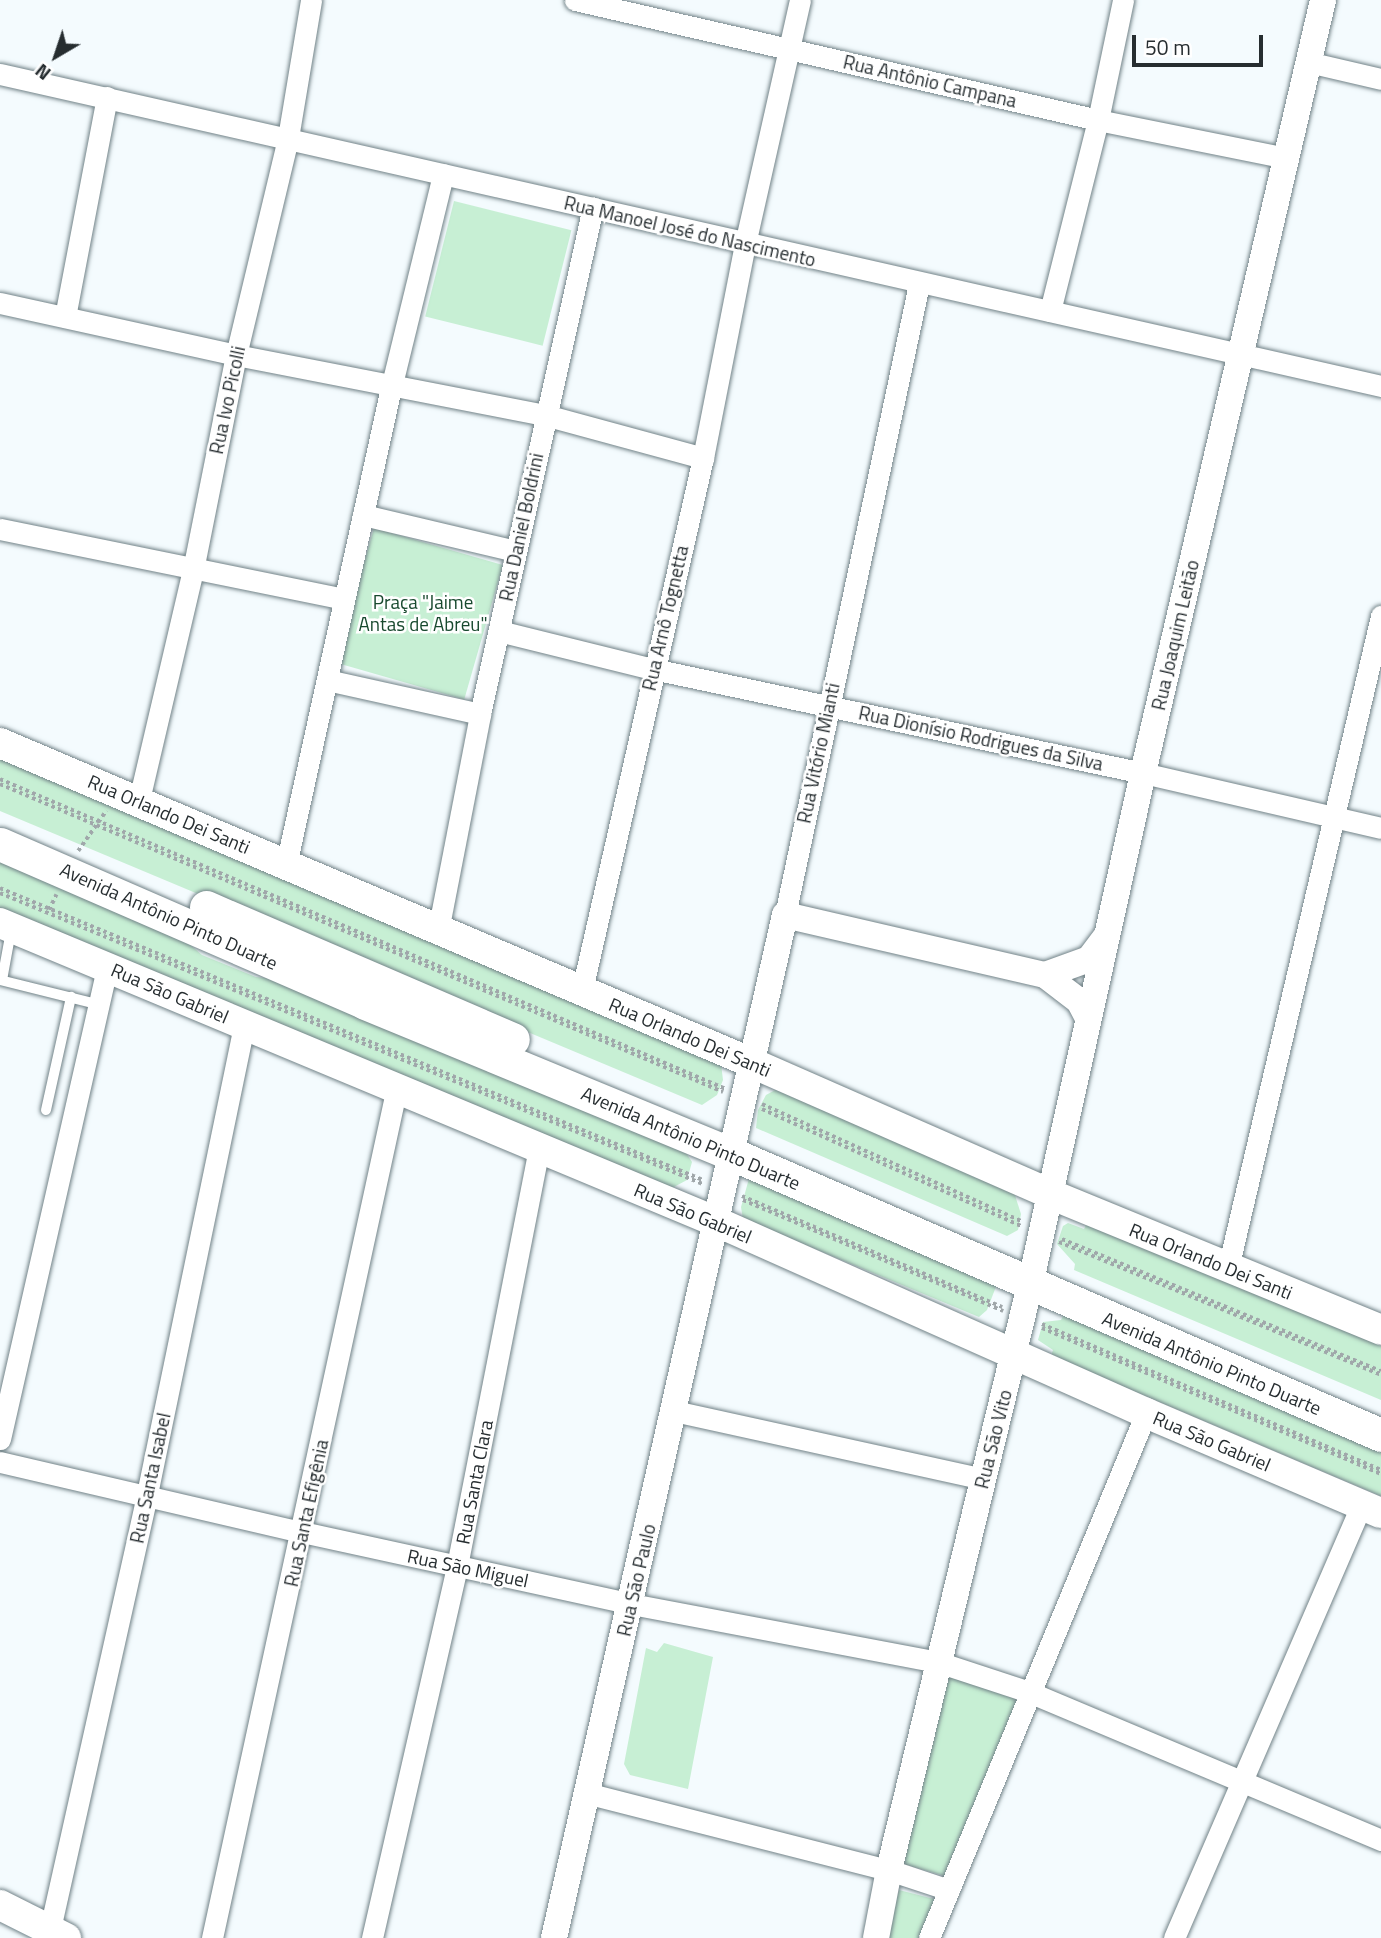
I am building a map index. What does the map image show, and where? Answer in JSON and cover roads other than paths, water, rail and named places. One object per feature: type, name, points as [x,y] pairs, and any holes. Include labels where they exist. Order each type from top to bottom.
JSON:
[{"type":"main road","name":"Rua Orlando Dei Santi","points":[[0,743],[582,990],[1051,1194],[1381,1330]]},
{"type":"main road","name":"Avenida Antônio Pinto Duarte","points":[[0,820],[739,1121],[1032,1275],[1381,1435]]},
{"type":"main road","name":"Avenida Antônio Pinto Duarte","points":[[0,844],[365,1003],[739,1121]]},
{"type":"main road","name":"Rua São Gabriel","points":[[6,925],[717,1222],[1013,1355],[1371,1509]]},
{"type":"main road","name":"Avenida Antônio Pinto Duarte","points":[[1032,1275],[1381,1411]]},
{"type":"main road","points":[[0,1905],[55,1936]]},
{"type":"street","name":"Rua Ivo Picolli","points":[[139,800],[192,570],[236,355],[288,138],[311,0]]},
{"type":"street","name":"Rua Antônio Campana","points":[[575,0],[1098,120],[1286,158]]},
{"type":"street","name":"Rua Arnô Tognetta","points":[[582,990],[703,458],[745,244],[800,0]]},
{"type":"street","points":[[1050,311],[1098,120],[1123,0]]},
{"type":"street","name":"Rua Joaquim Leitão","points":[[1105,939],[1323,0]]},
{"type":"street","points":[[1308,62],[1381,79]]},
{"type":"street","name":"Rua Manoel José do Nascimento","points":[[0,74],[593,207],[919,284],[1381,386]]},
{"type":"street","points":[[65,317],[107,97]]},
{"type":"street","points":[[286,865],[392,384],[443,174]]},
{"type":"street","name":"Rua Daniel Boldrini","points":[[438,931],[480,714],[593,207]]},
{"type":"street","name":"Rua Vitório Mianti","points":[[717,1222],[919,284]]},
{"type":"street","points":[[0,303],[236,355],[545,415],[703,458]]},
{"type":"street","points":[[363,515],[515,551]]},
{"type":"street","points":[[0,529],[344,599]]},
{"type":"street","points":[[1228,1268],[1381,616]]},
{"type":"street","name":"Rua Dionísio Rodrigues da Silva","points":[[499,631],[653,669],[1143,773],[1381,828]]},
{"type":"street","points":[[327,680],[480,714]]},
{"type":"street","points":[[785,915],[1045,975],[1079,1000],[1088,1018]]},
{"type":"street","points":[[1045,975],[1089,959],[1105,939]]},
{"type":"street","name":"Rua São Vito","points":[[876,1938],[889,1870],[1051,1194],[1105,939]]},
{"type":"street","points":[[0,1438],[96,1004],[107,967]]},
{"type":"street","name":"Rua Santa Isabel","points":[[55,1936],[244,1024]]},
{"type":"street","name":"Rua Santa Efigênia","points":[[212,1938],[397,1087]]},
{"type":"street","name":"Rua Santa Clara","points":[[372,1938],[457,1566],[539,1148]]},
{"type":"street","name":"Rua São Paulo","points":[[554,1938],[717,1222]]},
{"type":"street","points":[[674,1411],[984,1479]]},
{"type":"street","points":[[929,1938],[1146,1413]]},
{"type":"street","name":"Rua São Miguel","points":[[0,1462],[631,1604],[938,1662],[1029,1692],[1381,1840]]},
{"type":"street","points":[[1174,1938],[1241,1781],[1371,1509]]},
{"type":"street","points":[[586,1793],[889,1870],[949,1890]]},
{"type":"lane","points":[[6,925],[1,980],[96,1004]]},
{"type":"lane","points":[[46,1110],[71,997]]},
{"type":"park label","name":"Praça \"Jaime Antas de Abreu\"","points":[[423,613]]}]
